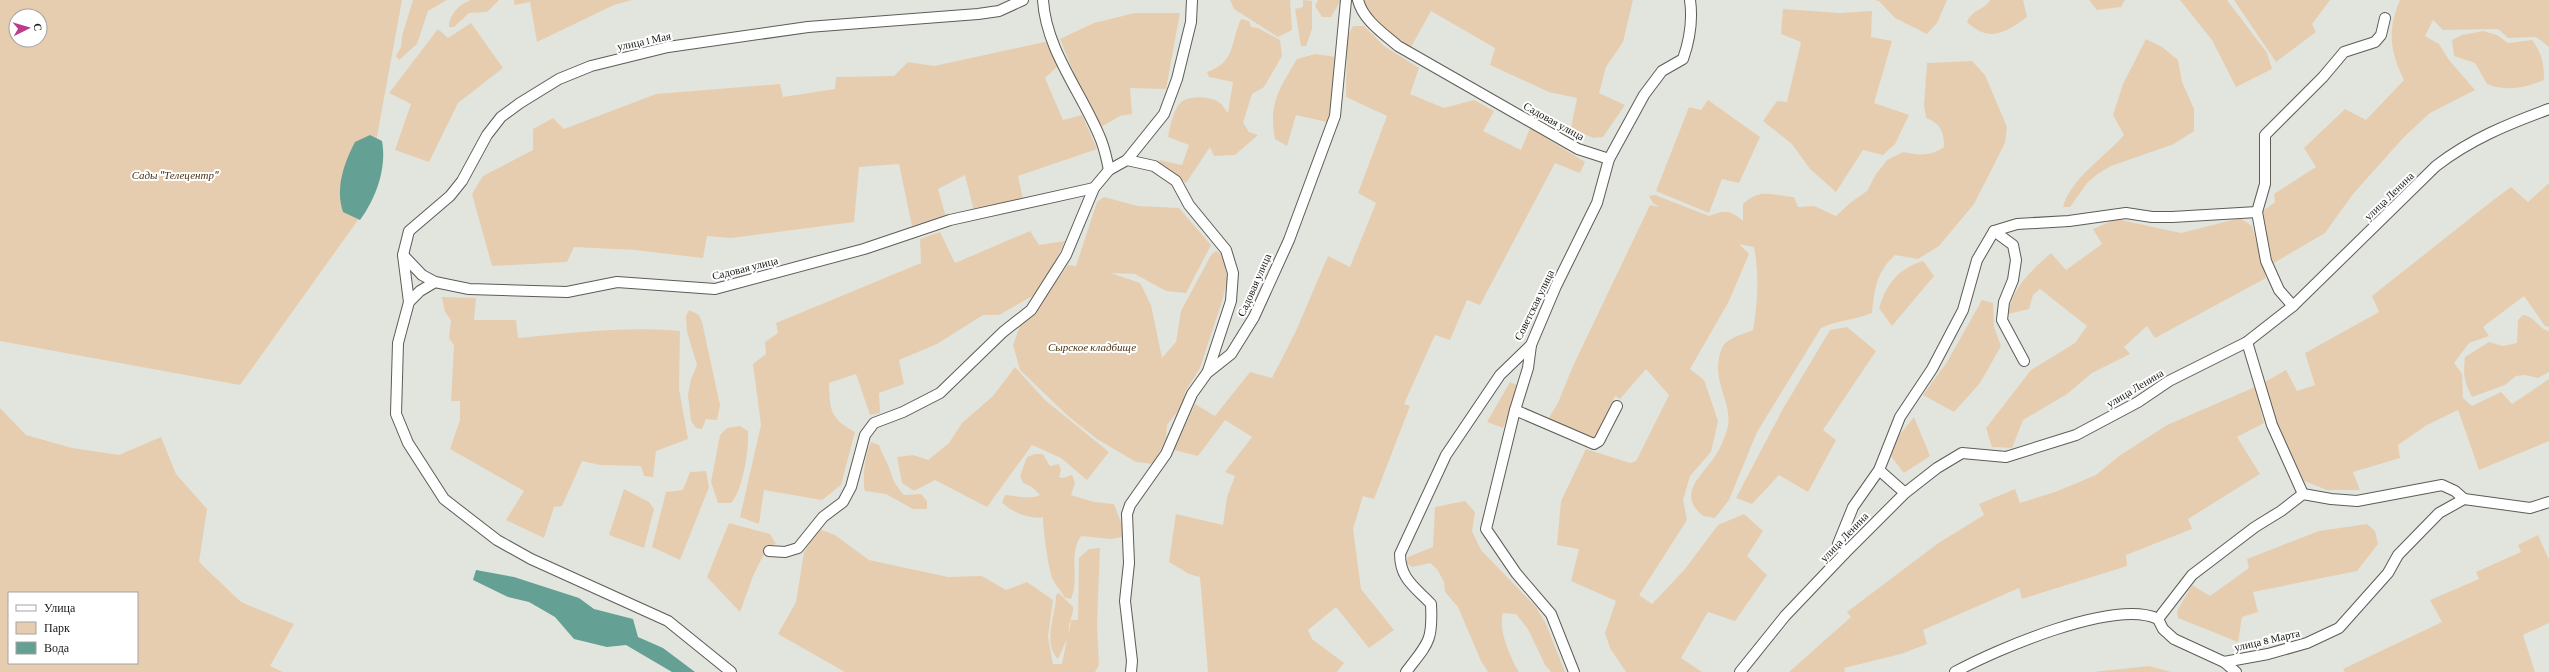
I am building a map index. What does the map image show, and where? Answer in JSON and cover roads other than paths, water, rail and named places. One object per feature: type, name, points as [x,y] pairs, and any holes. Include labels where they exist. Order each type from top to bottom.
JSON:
[{"type":"street","name":"улица 1 Мая","points":[[409,302],[403,255],[409,231],[450,196],[462,180],[487,135],[501,118],[520,103],[559,79],[578,71],[641,52],[668,47],[808,27],[978,14],[998,10],[1023,0]]},
{"type":"street","points":[[1043,0],[1044,14],[1054,43],[1102,141],[1110,170]]},
{"type":"street","points":[[769,552],[785,552],[798,548],[823,517],[843,502],[851,487],[865,435],[874,423],[903,412],[940,393],[1003,332],[1031,310],[1066,255],[1094,188],[1110,170],[1127,160],[1164,114],[1177,79],[1191,22],[1192,0]]},
{"type":"street","name":"Садовая улица","points":[[1130,672],[1132,661],[1124,600],[1129,563],[1127,514],[1130,505],[1166,454],[1192,394],[1207,373],[1231,354],[1254,317],[1289,240],[1335,116],[1346,0]]},
{"type":"street","name":"Садовая улица","points":[[1358,0],[1360,8],[1375,27],[1398,46],[1578,149],[1609,159]]},
{"type":"street","name":"Советская улица","points":[[1406,672],[1429,641],[1432,622],[1431,604],[1404,576],[1400,568],[1400,554],[1446,455],[1500,375],[1531,345],[1556,286],[1597,203],[1609,159],[1644,95],[1662,71],[1683,59],[1689,42],[1692,14],[1690,0]]},
{"type":"street","points":[[2293,306],[2279,290],[2266,261],[2257,212],[2265,184],[2265,135],[2323,77],[2344,52],[2375,42],[2381,35],[2385,18]]},
{"type":"street","name":"улица Ленина","points":[[1740,672],[1786,616],[1845,553],[1905,493],[1937,468],[1962,453],[2006,456],[2076,435],[2138,402],[2169,381],[2247,342],[2293,306],[2436,166],[2461,147],[2488,132],[2549,109]]},
{"type":"street","points":[[1127,160],[1154,166],[1176,180],[1189,205],[1226,250],[1233,273],[1231,301],[1207,373]]},
{"type":"street","name":"Садовая улица","points":[[403,255],[422,275],[435,282],[469,289],[567,292],[617,282],[715,289],[864,249],[950,220],[1094,188]]},
{"type":"street","points":[[1845,553],[1838,544],[1853,507],[1879,470],[1900,417],[1932,369],[1963,310],[1977,260],[1994,231],[2016,224],[2069,221],[2126,213],[2152,217],[2172,217],[2257,212]]},
{"type":"street","points":[[1994,231],[2013,245],[2016,260],[2013,280],[2004,302],[2002,320],[2024,361]]},
{"type":"street","points":[[435,282],[420,291],[409,302],[398,343],[395,376],[396,414],[408,442],[444,499],[496,540],[531,559],[668,621],[731,672]]},
{"type":"street","points":[[2247,342],[2272,425],[2303,494]]},
{"type":"street","points":[[1531,345],[1528,368],[1515,410],[1486,529],[1516,573],[1551,614],[1574,672]]},
{"type":"street","points":[[1515,410],[1594,444],[1599,441],[1617,406]]},
{"type":"street","points":[[1879,470],[1905,493]]},
{"type":"street","points":[[1954,672],[1980,658],[2061,628],[2098,618],[2124,613],[2139,613],[2158,619],[2192,575],[2255,527],[2281,511],[2303,494],[2331,500],[2357,501],[2442,485],[2455,491],[2464,499],[2530,508],[2549,502]]},
{"type":"street","name":"улица 8 Марта","points":[[2158,619],[2163,629],[2174,639],[2224,662],[2268,654],[2307,643],[2339,628],[2388,573],[2398,555],[2416,534],[2439,513],[2464,499]]},
{"type":"street","points":[[2224,662],[2236,672]]},
{"type":"water","points":[[370,135],[382,141],[383,162],[379,182],[371,202],[360,220],[343,212],[340,185],[347,158],[355,142]]},
{"type":"water","points":[[476,570],[514,577],[579,598],[594,609],[633,619],[638,637],[663,648],[695,672],[672,672],[626,645],[607,647],[574,639],[555,617],[529,602],[508,597],[473,580]]},
{"type":"park label","name":"Сады \"Телецентр\"","points":[[175,175]]},
{"type":"park label","name":"Сырское кладбище","points":[[1092,347]]}]
